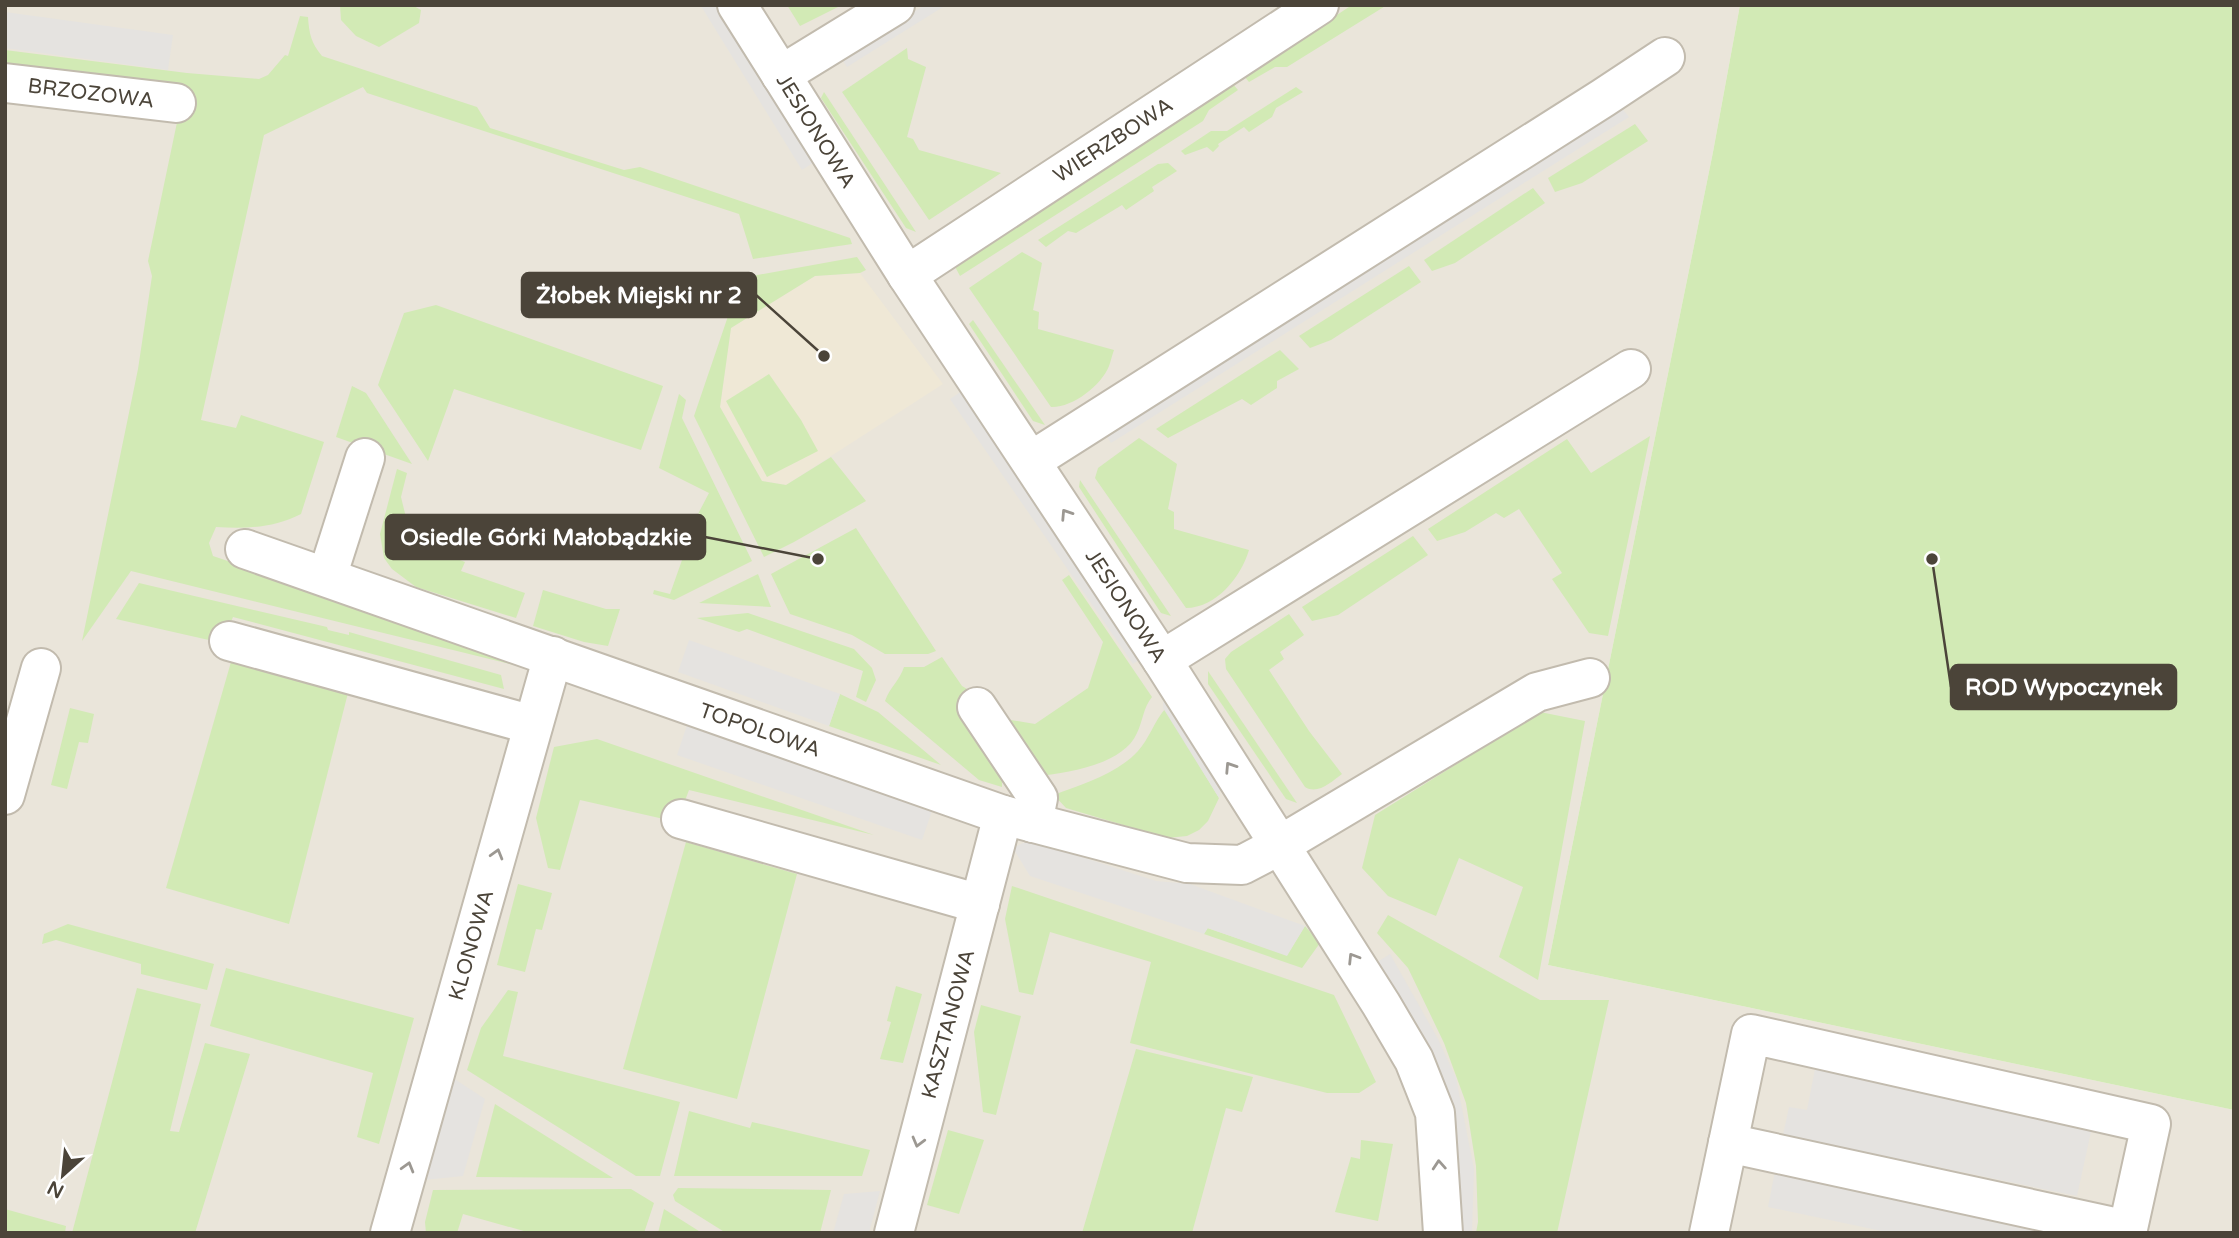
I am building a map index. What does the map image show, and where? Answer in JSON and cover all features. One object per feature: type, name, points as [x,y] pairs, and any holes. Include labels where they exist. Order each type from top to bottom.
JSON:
[{"type":"street","name":"JESIONOWA","points":[[737,5],[907,275],[1162,660],[1381,1003],[1414,1060],[1435,1113],[1443,1233]]},
{"type":"street","points":[[781,75],[895,5]]},
{"type":"street","name":"WIERZBOWA","points":[[907,275],[1319,5]]},
{"type":"street","points":[[1031,461],[1665,57]]},
{"type":"street","name":"BRZOZOWA","points":[[5,83],[176,103]]},
{"type":"street","points":[[1162,660],[1632,369]]},
{"type":"street","points":[[327,577],[365,458]]},
{"type":"street","name":"TOPOLOWA","points":[[245,549],[1018,819],[1187,863],[1242,865],[1536,692],[1590,678]]},
{"type":"street","points":[[229,641],[533,725]]},
{"type":"street","name":"KLONOWA","points":[[390,1233],[553,656]]},
{"type":"street","points":[[5,795],[41,668]]},
{"type":"street","name":"KASZTANOWA","points":[[894,1233],[980,904],[1018,819],[1038,798],[977,707]]},
{"type":"street","points":[[681,819],[980,904]]},
{"type":"street","points":[[1709,1233],[1751,1034],[2151,1124],[2127,1231],[1728,1143]]},
{"type":"shaded area","points":[[5,5],[1740,5],[1713,152],[1548,965],[2234,1110],[2234,1233],[5,1233]]},
{"type":"shaded area","points":[[723,5],[819,159],[802,170],[701,6]]},
{"type":"shaded area","points":[[925,5],[946,5],[847,67],[841,58]]},
{"type":"shaded area","points":[[5,12],[173,35],[168,70],[5,48]]},
{"type":"shaded area","points":[[1621,107],[1629,117],[1111,443],[1102,429]]},
{"type":"shaded area","points":[[860,273],[943,384],[786,485],[762,481],[720,407],[731,328],[815,276]]},
{"type":"shaded area","points":[[965,389],[1149,653],[1133,664],[950,399]]},
{"type":"shaded area","points":[[689,640],[840,694],[829,726],[678,672]]},
{"type":"shaded area","points":[[1164,681],[1224,767],[1219,798],[1163,708]]},
{"type":"shaded area","points":[[688,722],[933,808],[922,840],[677,755]]},
{"type":"shaded area","points":[[1035,842],[1156,881],[1190,884],[1305,926],[1287,956],[1208,928],[1204,934],[1030,876],[1013,848],[1023,843]]},
{"type":"shaded area","points":[[1390,954],[1438,1039],[1456,1078],[1474,1169],[1472,1233],[1453,1233],[1376,963]]},
{"type":"shaded area","points":[[1815,1069],[2092,1127],[2077,1196],[1783,1135],[1789,1107],[1807,1110]]},
{"type":"shaded area","points":[[453,1078],[485,1099],[463,1176],[424,1180]]},
{"type":"shaded area","points":[[1775,1171],[2067,1233],[1891,1233],[1768,1207]]},
{"type":"shaded area","points":[[880,1191],[869,1233],[833,1233],[844,1194]]},
{"type":"green space","points":[[340,5],[412,5],[421,10],[419,23],[379,47],[356,36],[341,20]]},
{"type":"green space","points":[[787,5],[842,5],[800,26]]},
{"type":"green space","points":[[1352,5],[1387,5],[1287,67],[1275,67],[1249,82],[1244,76]]},
{"type":"green space","points":[[1740,5],[2234,5],[2234,1110],[1548,965],[1713,152]]},
{"type":"green space","points":[[300,16],[308,17],[311,38],[322,56],[477,107],[490,128],[624,170],[640,167],[850,238],[852,244],[753,259],[739,214],[367,93],[363,87],[264,135],[201,420],[236,428],[241,415],[324,442],[301,514],[259,526],[216,527],[209,543],[213,556],[511,656],[521,663],[522,667],[131,571],[82,641],[138,369],[152,276],[148,261],[184,89],[5,68],[5,50],[187,73],[259,79],[268,75],[285,55],[288,56]]},
{"type":"green space","points":[[907,48],[908,59],[926,67],[907,137],[913,139],[919,150],[1001,173],[929,220],[842,92]]},
{"type":"green space","points":[[1231,82],[1238,90],[1209,110],[1203,121],[960,276],[952,261]]},
{"type":"green space","points":[[1296,87],[1303,92],[1276,108],[1272,117],[1249,132],[1244,127],[1218,144],[1213,152],[1207,147],[1185,155],[1181,151],[1211,131],[1227,131]]},
{"type":"green space","points":[[824,92],[916,232],[906,228],[821,98]]},
{"type":"green space","points":[[1635,124],[1648,141],[1582,183],[1555,192],[1548,178]]},
{"type":"green space","points":[[1168,163],[1177,171],[1152,187],[1154,191],[1126,210],[1122,205],[1076,233],[1068,231],[1046,247],[1038,240],[1158,164]]},
{"type":"green space","points":[[1533,188],[1545,203],[1455,263],[1432,271],[1424,260]]},
{"type":"green space","points":[[1022,252],[1042,263],[1033,310],[1039,312],[1038,329],[1114,350],[1100,381],[1068,404],[1051,407],[969,288]]},
{"type":"green space","points":[[857,257],[866,270],[860,273],[815,276],[731,328],[720,407],[762,481],[786,485],[831,457],[866,501],[764,557],[694,416],[741,278]]},
{"type":"green space","points":[[1409,266],[1421,282],[1331,340],[1310,348],[1299,336]]},
{"type":"green space","points":[[436,305],[663,386],[641,450],[454,389],[428,461],[378,385],[404,313]]},
{"type":"green space","points":[[973,320],[1045,425],[1033,421],[969,324]]},
{"type":"green space","points":[[1280,350],[1299,369],[1277,381],[1277,388],[1251,405],[1242,399],[1168,438],[1156,429]]},
{"type":"green space","points":[[769,374],[801,420],[818,451],[767,477],[726,401]]},
{"type":"green space","points":[[352,386],[366,393],[412,464],[336,437]]},
{"type":"green space","points":[[679,394],[686,400],[682,418],[752,561],[674,600],[653,594],[654,590],[670,594],[699,512],[709,493],[659,468]]},
{"type":"green space","points":[[1650,436],[1608,636],[1589,633],[1552,579],[1562,573],[1519,509],[1504,518],[1496,513],[1465,532],[1437,541],[1428,529],[1567,439],[1591,473]]},
{"type":"green space","points":[[1139,438],[1177,464],[1168,509],[1174,512],[1174,529],[1249,550],[1240,570],[1226,589],[1197,607],[1186,608],[1095,478],[1098,468]]},
{"type":"green space","points":[[397,469],[407,473],[401,497],[412,542],[465,562],[461,571],[525,593],[516,618],[416,587],[392,569],[384,558],[380,534]]},
{"type":"green space","points":[[1080,480],[1171,616],[1161,613],[1079,487]]},
{"type":"green space","points":[[856,528],[936,651],[928,654],[885,654],[852,635],[790,614],[771,574]]},
{"type":"green space","points":[[1413,536],[1428,555],[1338,615],[1312,621],[1302,607]]},
{"type":"green space","points":[[758,574],[771,607],[699,603]]},
{"type":"green space","points":[[1069,575],[1152,697],[1137,733],[1130,744],[1120,752],[1094,765],[1039,776],[1005,719],[1035,724],[1088,688],[1103,642],[1062,580]]},
{"type":"green space","points":[[139,583],[327,627],[328,630],[349,635],[349,632],[501,675],[504,689],[233,617],[222,643],[116,619]]},
{"type":"green space","points":[[543,590],[606,609],[620,609],[608,646],[584,642],[533,626]]},
{"type":"green space","points":[[748,613],[854,649],[872,668],[876,680],[866,702],[856,697],[863,671],[747,629],[739,632],[697,618]]},
{"type":"green space","points":[[1289,614],[1304,635],[1280,652],[1284,659],[1269,670],[1309,731],[1342,774],[1315,789],[1305,787],[1226,669],[1225,659],[1231,652]]},
{"type":"green space","points":[[942,657],[962,686],[984,699],[1002,765],[1002,787],[979,780],[885,701],[904,667],[924,667]]},
{"type":"green space","points":[[231,662],[348,693],[289,924],[166,888]]},
{"type":"green space","points":[[1208,671],[1297,803],[1286,799],[1208,684]]},
{"type":"green space","points":[[840,694],[878,712],[941,765],[829,726]]},
{"type":"green space","points":[[70,708],[94,714],[88,743],[79,742],[67,789],[51,785]]},
{"type":"green space","points":[[1165,709],[1219,798],[1208,821],[1199,830],[1187,836],[1167,838],[1066,808],[1054,795],[1099,778],[1130,759],[1142,746]]},
{"type":"green space","points":[[1540,712],[1585,721],[1538,980],[1499,957],[1523,887],[1459,858],[1436,916],[1388,896],[1362,868],[1375,815]]},
{"type":"green space","points":[[597,739],[874,835],[689,790],[677,822],[580,800],[560,870],[548,868],[536,818],[554,747]]},
{"type":"green space","points":[[686,842],[797,874],[737,1099],[623,1069]]},
{"type":"green space","points":[[518,884],[552,893],[542,930],[536,929],[525,972],[497,965]]},
{"type":"green space","points":[[1012,886],[1334,995],[1376,1082],[1359,1093],[1327,1093],[1130,1043],[1151,962],[1050,932],[1033,995],[1019,992],[1005,919]]},
{"type":"green space","points":[[1388,915],[1540,1000],[1609,1000],[1557,1233],[1476,1233],[1476,1166],[1466,1103],[1444,1043],[1408,968],[1377,933]]},
{"type":"green space","points":[[68,924],[214,964],[207,990],[141,974],[141,964],[56,940],[42,944],[44,934]]},
{"type":"green space","points":[[1305,926],[1320,943],[1302,968],[1204,934],[1207,928],[1287,955]]},
{"type":"green space","points":[[226,968],[414,1018],[379,1144],[357,1137],[373,1073],[210,1026]]},
{"type":"green space","points":[[896,986],[922,994],[903,1063],[880,1059],[891,1022],[887,1021]]},
{"type":"green space","points":[[137,988],[201,1004],[170,1131],[179,1132],[205,1043],[250,1054],[195,1233],[72,1233]]},
{"type":"green space","points":[[508,990],[518,992],[503,1056],[680,1102],[660,1176],[636,1176],[467,1070],[481,1028]]},
{"type":"green space","points":[[981,1005],[1021,1016],[996,1115],[983,1112],[974,1032]]},
{"type":"green space","points":[[1136,1049],[1253,1077],[1242,1112],[1226,1108],[1192,1233],[1082,1233]]},
{"type":"green space","points":[[495,1104],[613,1178],[476,1177]]},
{"type":"green space","points":[[689,1111],[750,1128],[752,1122],[870,1150],[862,1176],[674,1176]]},
{"type":"green space","points":[[948,1130],[984,1140],[959,1214],[927,1205]]},
{"type":"green space","points":[[1361,1140],[1393,1144],[1378,1221],[1335,1212],[1351,1157],[1360,1159]]},
{"type":"green space","points":[[678,1188],[831,1190],[820,1233],[726,1233],[675,1201],[673,1195]]},
{"type":"green space","points":[[631,1189],[654,1203],[644,1233],[531,1233],[463,1214],[457,1233],[426,1233],[425,1222],[433,1190]]},
{"type":"green space","points":[[5,1209],[66,1226],[65,1233],[5,1233]]},
{"type":"green space","points":[[664,1209],[702,1233],[658,1233]]},
{"type":"place","name":"Żłobek Miejski nr 2","points":[[824,356]]},
{"type":"place","name":"Osiedle Górki Małobądzkie","points":[[818,559]]},
{"type":"place","name":"ROD Wypoczynek","points":[[1932,559]]}]
